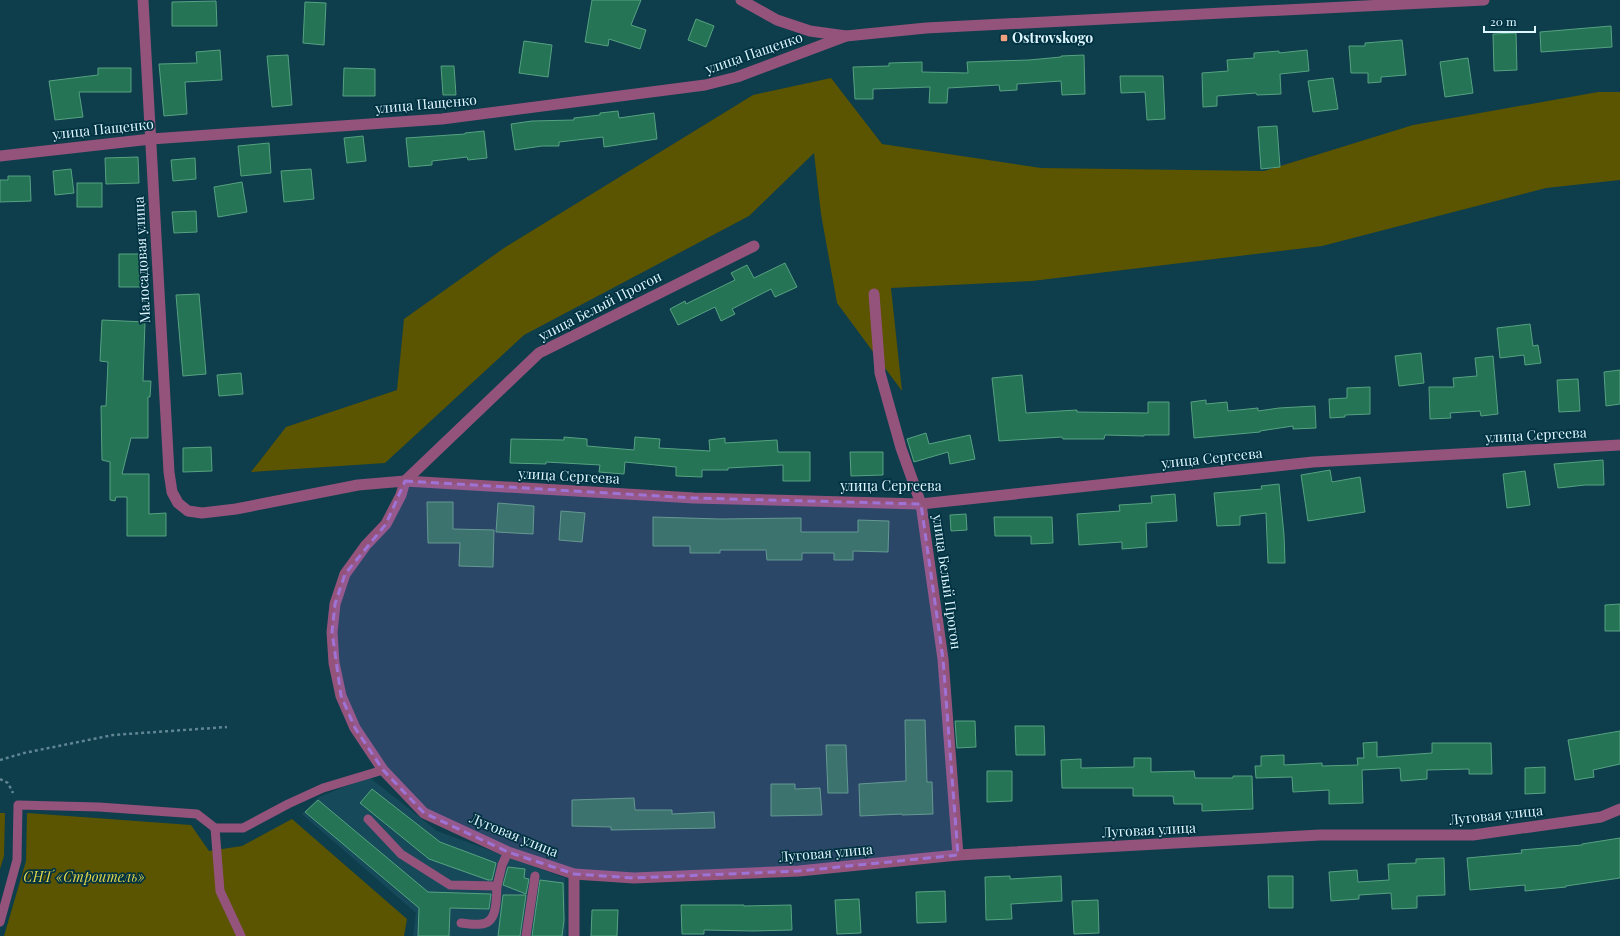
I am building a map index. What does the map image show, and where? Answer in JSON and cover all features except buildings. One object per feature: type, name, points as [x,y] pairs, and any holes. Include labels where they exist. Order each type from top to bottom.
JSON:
[{"type":"street","name":"Малосадовая улица","points":[[143,0],[169,472],[172,492],[178,503],[188,512]]},
{"type":"street","points":[[742,0],[777,20],[810,31],[846,36],[926,28],[1484,0]]},
{"type":"street","name":"улица Пащенко","points":[[0,156],[151,139],[442,119],[705,85],[737,77],[846,36]]},
{"type":"street","name":"улица Белый Прогон","points":[[405,481],[539,353],[754,246]]},
{"type":"street","name":"улица Белый Прогон","points":[[874,294],[880,373],[902,448],[921,504],[943,659],[958,855]]},
{"type":"street","name":"улица Сергеева","points":[[188,512],[202,513],[236,509],[358,485],[405,481],[694,498],[921,504],[1313,462],[1620,445]]},
{"type":"street","name":"Луговая улица","points":[[405,481],[398,502],[386,524],[366,545],[345,574],[335,604],[332,632],[334,662],[342,696],[355,728],[383,770],[424,813],[508,852],[574,874],[634,878],[791,872],[958,855],[1320,836],[1473,835],[1601,817],[1620,809]]},
{"type":"street","points":[[574,874],[574,936]]},
{"type":"lane","points":[[0,922],[17,860],[18,805],[99,807],[197,814],[215,828],[243,828],[288,804],[323,788],[383,770]]},
{"type":"lane","points":[[368,819],[401,854],[450,885],[498,886]]},
{"type":"lane","points":[[215,828],[220,891],[241,936]]},
{"type":"lane","points":[[461,923],[482,924],[489,921],[495,912],[502,865],[508,852]]},
{"type":"lane","points":[[526,936],[535,876]]},
{"type":"path","points":[[0,760],[113,735],[227,727]]},
{"type":"path","points":[[0,779],[8,783],[18,805]]},
{"type":"highlighted area","points":[[405,481],[694,498],[921,504],[943,659],[958,855],[799,871],[634,878],[574,874],[508,852],[424,813],[383,770],[355,728],[341,696],[332,632],[335,604],[345,574],[386,524]]},
{"type":"shaded area","points":[[369,777],[437,831],[565,878],[566,936],[413,936],[416,913],[302,814],[319,797]]},
{"type":"green space","points":[[831,78],[882,144],[1041,168],[1264,171],[1413,125],[1598,92],[1620,92],[1620,180],[1546,188],[1322,246],[1032,281],[891,288],[902,391],[837,303],[821,214],[814,153],[749,216],[524,335],[385,463],[251,472],[286,427],[397,390],[404,319],[504,248],[753,95]]},
{"type":"green space","points":[[0,813],[5,813],[4,856],[0,869]]},
{"type":"green space","name":"СНТ «Строитель»","points":[[27,813],[191,825],[209,851],[242,846],[292,819],[407,919],[404,936],[4,936],[26,861]]},
{"type":"place","name":"Ostrovskogo","points":[[1004,38]]}]
